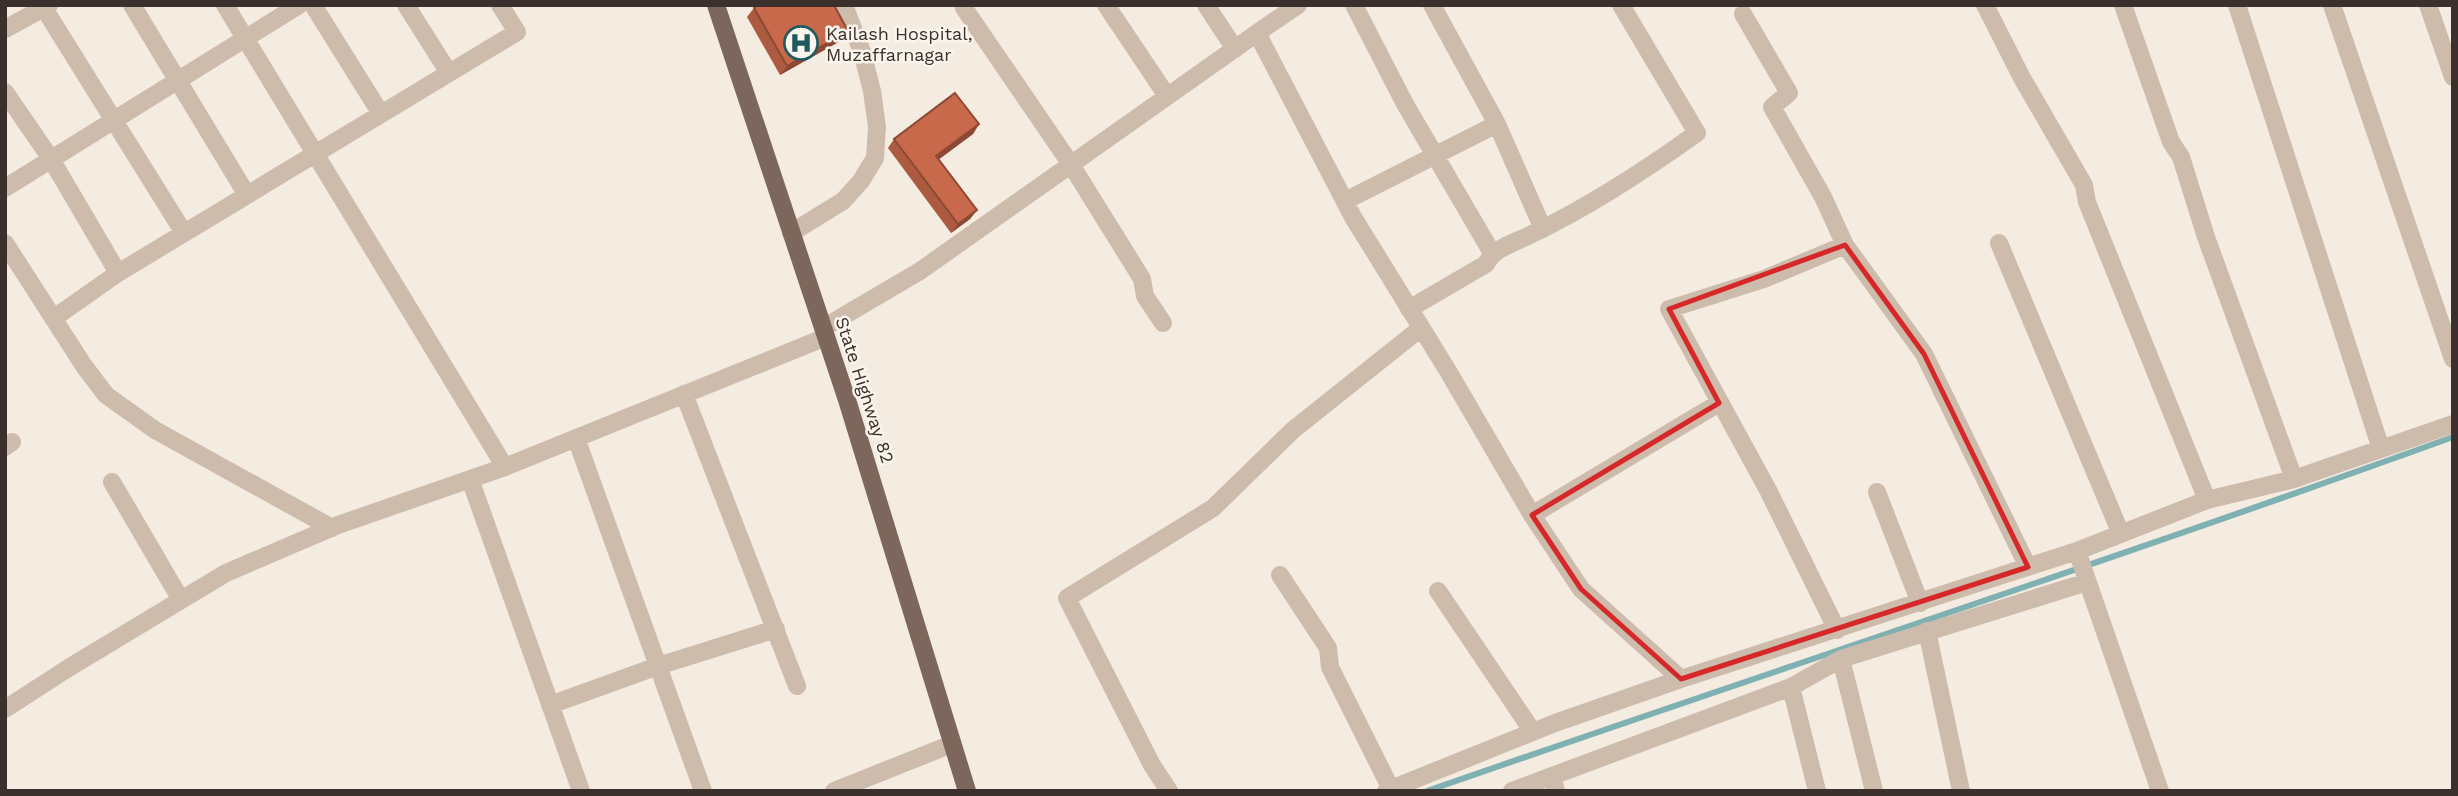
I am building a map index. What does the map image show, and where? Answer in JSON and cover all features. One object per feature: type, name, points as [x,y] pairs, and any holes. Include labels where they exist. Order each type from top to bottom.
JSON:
[{"type":"main road","name":"State Highway 82","points":[[716,5],[825,332],[967,791]]},
{"type":"street","points":[[132,5],[247,195]]},
{"type":"street","points":[[225,5],[505,467]]},
{"type":"street","points":[[5,188],[299,5]]},
{"type":"street","points":[[313,5],[381,114]]},
{"type":"street","points":[[406,5],[449,73]]},
{"type":"street","points":[[54,318],[118,273],[517,32],[500,5]]},
{"type":"street","points":[[791,233],[844,201],[875,158],[877,127],[872,91],[862,52],[844,5]]},
{"type":"street","points":[[1105,5],[1167,96]]},
{"type":"street","points":[[1206,5],[1235,49]]},
{"type":"street","points":[[5,709],[226,573],[332,528],[505,467],[684,394],[825,332],[920,271],[1298,5]]},
{"type":"street","points":[[1354,5],[1435,155],[1492,253]]},
{"type":"street","points":[[1432,5],[1497,124],[1543,229]]},
{"type":"street","points":[[1409,309],[1486,264],[1492,253],[1543,229],[1646,170],[1697,132],[1622,5]]},
{"type":"street","points":[[1985,5],[2022,78],[2084,185],[2087,202],[2207,500]]},
{"type":"street","points":[[2123,5],[2171,142],[2181,157],[2206,237],[2294,479]]},
{"type":"street","points":[[2237,5],[2381,449]]},
{"type":"street","points":[[2332,5],[2453,359]]},
{"type":"street","points":[[2428,5],[2453,77]]},
{"type":"street","points":[[5,29],[45,6],[112,121],[184,233]]},
{"type":"street","points":[[964,8],[1070,163],[1142,279],[1145,296],[1163,323]]},
{"type":"street","points":[[1743,14],[1789,93],[1772,107],[1822,197],[1845,245],[1924,354],[2028,567]]},
{"type":"street","points":[[1257,33],[1345,201],[1532,515],[1581,589],[1681,679]]},
{"type":"street","points":[[5,92],[51,159],[118,273]]},
{"type":"street","points":[[1345,201],[1497,124]]},
{"type":"street","points":[[5,243],[106,395],[155,430],[332,528]]},
{"type":"street","points":[[1999,243],[2121,534]]},
{"type":"street","points":[[1836,630],[1768,490],[1670,309],[1764,279],[1845,245]]},
{"type":"street","points":[[1169,791],[1152,765],[1068,598],[1213,509],[1293,430],[1421,328]]},
{"type":"street","points":[[684,394],[797,685]]},
{"type":"street","points":[[1532,515],[1719,403]]},
{"type":"street","points":[[1280,575],[1328,648],[1330,667],[1388,790],[1533,732],[1681,679],[2028,567],[2078,555],[2121,534],[2207,500],[2294,479],[2453,424]]},
{"type":"street","points":[[576,438],[703,791]]},
{"type":"street","points":[[470,480],[581,791]]},
{"type":"street","points":[[112,482],[181,600]]},
{"type":"street","points":[[1877,492],[1920,603]]},
{"type":"street","points":[[2078,555],[2160,791]]},
{"type":"street","points":[[1512,791],[1554,783],[1791,687],[1841,659],[2086,579]]},
{"type":"street","points":[[1438,591],[1533,732]]},
{"type":"street","points":[[551,705],[658,666],[776,629]]},
{"type":"street","points":[[1927,631],[1961,791]]},
{"type":"street","points":[[1841,659],[1874,791]]},
{"type":"street","points":[[1791,687],[1817,791]]},
{"type":"street","points":[[834,791],[952,744]]},
{"type":"highlighted area","points":[[1845,245],[1924,354],[2028,567],[1681,679],[1581,589],[1532,515],[1719,403],[1669,309]]},
{"type":"building","points":[[758,5],[834,5],[848,31],[787,66],[754,8]]},
{"type":"building","points":[[955,93],[979,124],[936,156],[977,210],[958,224],[894,139]]},
{"type":"waterway","points":[[1427,791],[2453,437]]},
{"type":"place","name":"Kailash Hospital, Muzaffarnagar","points":[[801,43]]}]
